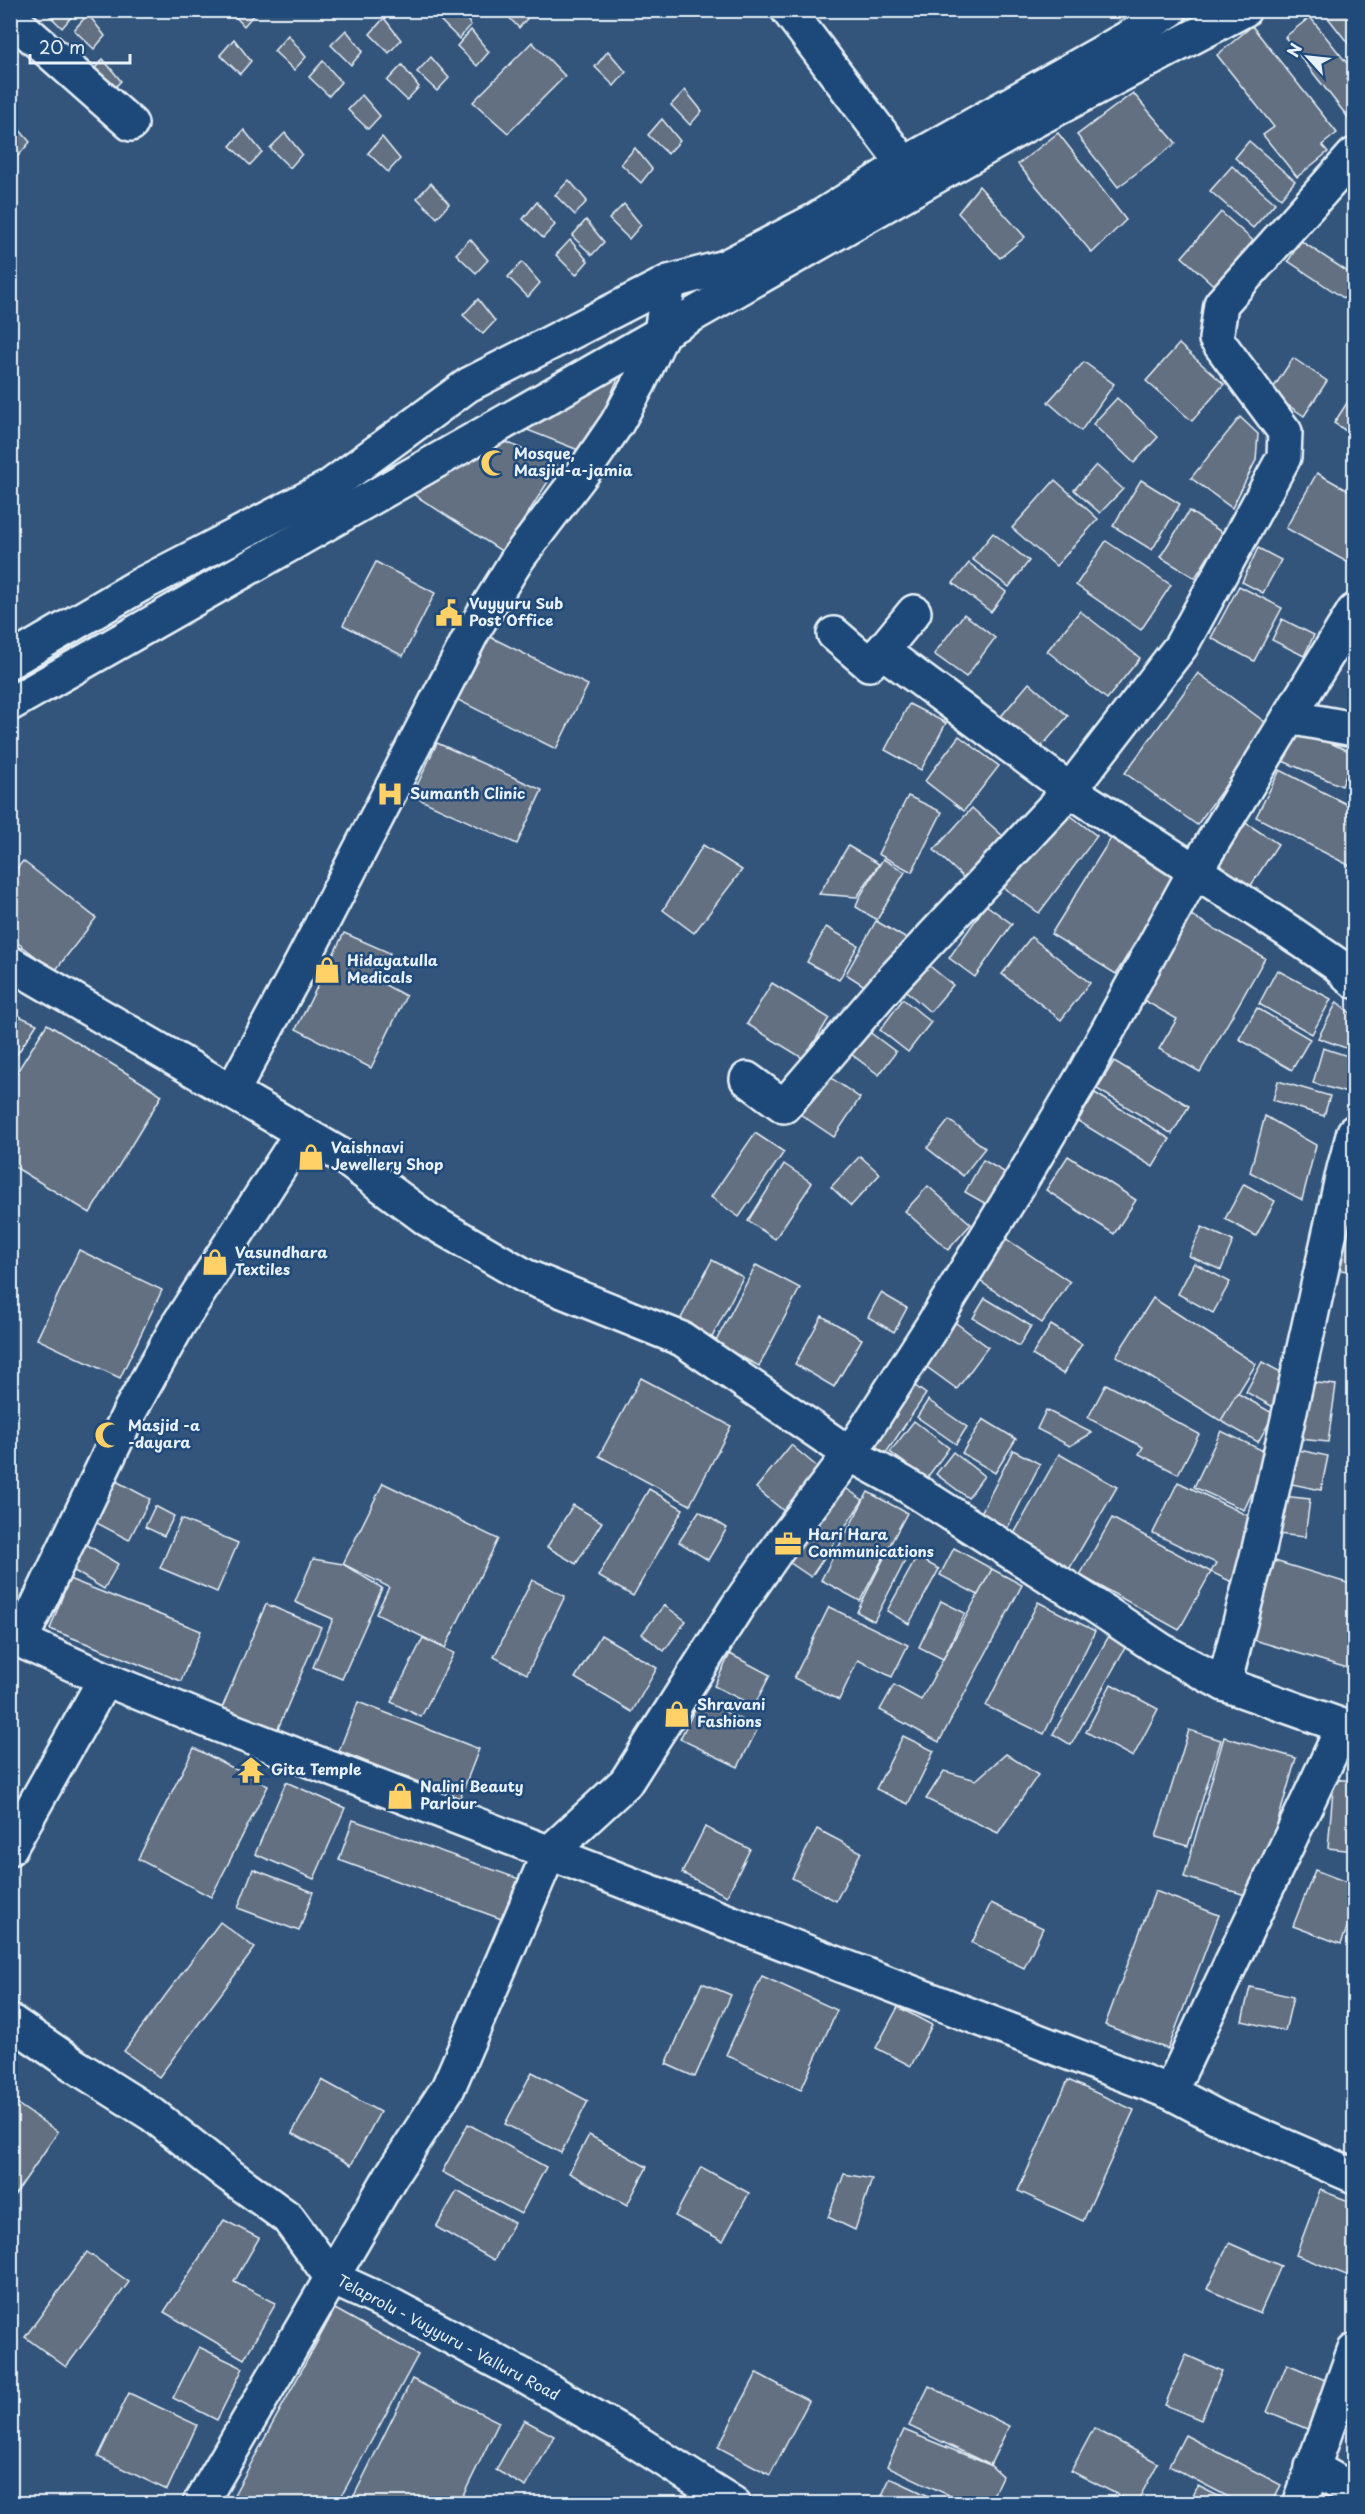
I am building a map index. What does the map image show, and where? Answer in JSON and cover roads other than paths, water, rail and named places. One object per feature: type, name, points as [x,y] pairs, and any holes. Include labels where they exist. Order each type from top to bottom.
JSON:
[{"type":"street","points":[[788,10],[904,164]]},
{"type":"street","points":[[10,661],[140,585],[329,487],[468,385],[669,282],[725,267],[814,221],[904,164],[1131,36],[1170,10]]},
{"type":"street","points":[[10,704],[1024,126],[1244,10]]},
{"type":"street","points":[[10,17],[131,124]]},
{"type":"street","points":[[747,1079],[784,1106],[893,980],[1070,790],[1181,646],[1284,457],[1285,432],[1216,339],[1221,304],[1354,155]]},
{"type":"street","points":[[232,1092],[318,932],[473,631],[518,558],[587,467],[617,423],[639,383],[661,333],[669,282]]},
{"type":"street","points":[[200,2504],[391,2176],[448,2088],[549,1853],[626,1782],[737,1606],[783,1540],[850,1454],[931,1328],[1072,1095],[1195,871],[1354,611]]},
{"type":"street","points":[[834,634],[869,664],[914,612]]},
{"type":"street","points":[[882,651],[1070,790],[1336,964],[1354,981]]},
{"type":"street","points":[[1289,717],[1354,729]]},
{"type":"street","points":[[10,963],[342,1156],[428,1219],[525,1276],[682,1339],[850,1454],[903,1483],[1161,1650],[1224,1684],[1281,1702],[1349,1728],[1170,2092]]},
{"type":"street","points":[[1224,1684],[1259,1549],[1354,1132]]},
{"type":"street","points":[[301,1134],[166,1346],[131,1409],[16,1638],[105,1679],[218,1725],[1170,2092],[1219,2118],[1354,2176]]},
{"type":"street","points":[[10,1848],[105,1679]]},
{"type":"street","name":"Telaprolu - Vuyyuru - Valluru Road","points":[[10,2020],[77,2067],[153,2115],[288,2218],[332,2278],[391,2305],[522,2375],[621,2432],[734,2504]]},
{"type":"street","points":[[1300,2504],[1354,2351]]},
{"type":"street","points":[[1312,2467],[1354,2491]]},
{"type":"place","name":"Mosque, Masjid-a-jamia","points":[[494,463]]},
{"type":"place","name":"Vuyyuru Sub Post Office","points":[[449,613]]},
{"type":"place","name":"Sumanth Clinic","points":[[390,794]]},
{"type":"place","name":"Hidayatulla Medicals","points":[[327,970]]},
{"type":"place","name":"Vaishnavi Jewellery Shop","points":[[311,1157]]},
{"type":"place","name":"Vasundhara Textiles","points":[[215,1262]]},
{"type":"place","name":"Masjid -a -dayara","points":[[108,1435]]},
{"type":"place","name":"Hari Hara Communications","points":[[788,1544]]},
{"type":"place","name":"Shravani Fashions","points":[[677,1714]]},
{"type":"place","name":"Gita Temple","points":[[251,1770]]},
{"type":"place","name":"Nalini Beauty Parlour","points":[[400,1796]]}]
